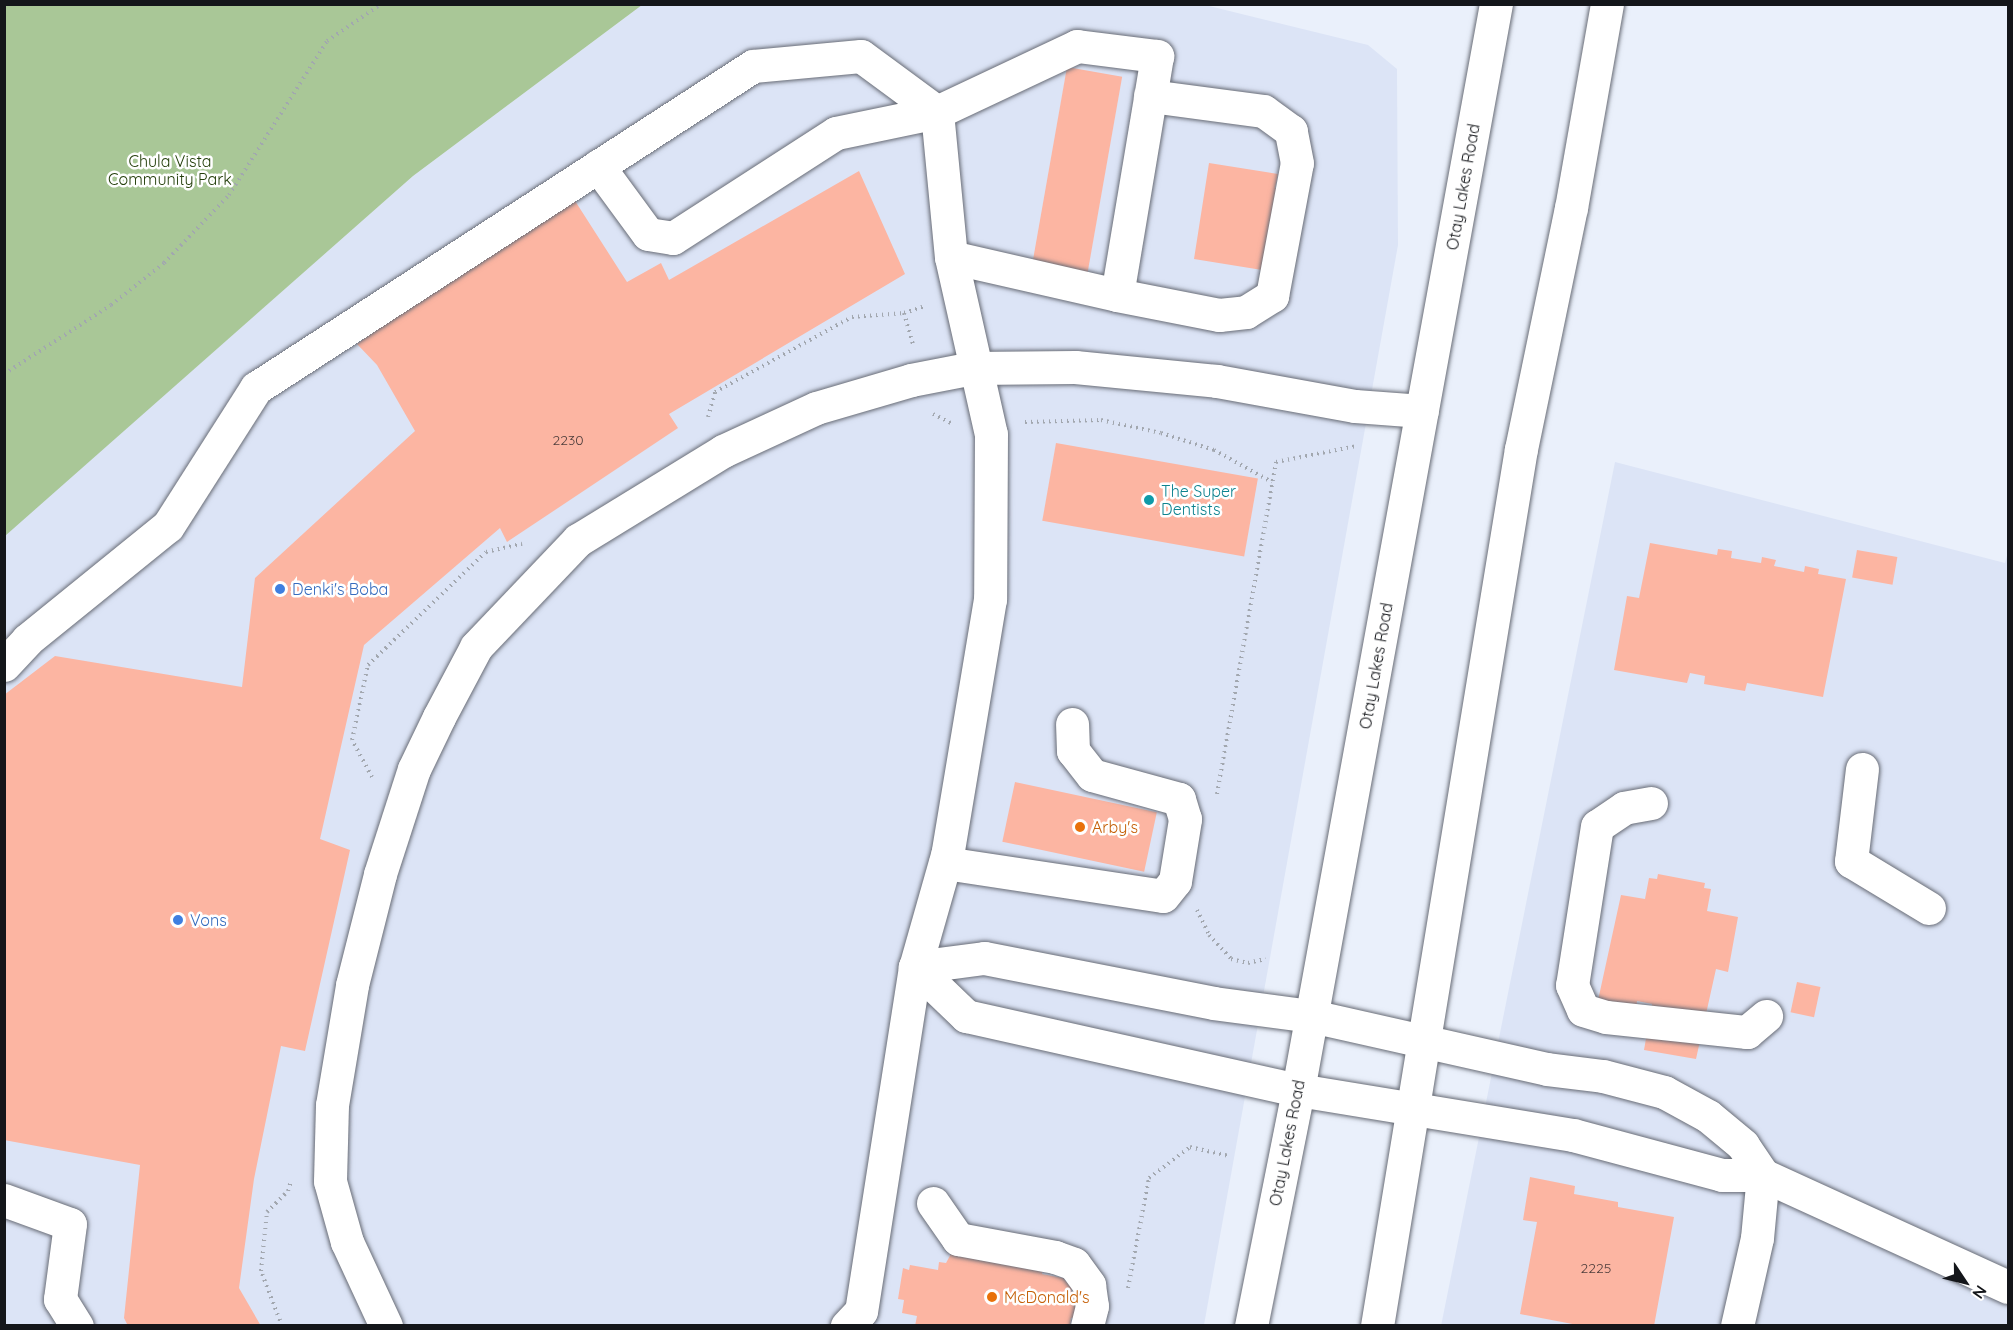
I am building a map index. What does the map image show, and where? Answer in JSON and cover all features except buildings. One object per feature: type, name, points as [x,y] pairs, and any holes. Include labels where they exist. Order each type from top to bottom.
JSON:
[{"type":"main road","name":"Otay Lakes Road","points":[[1251,1326],[1298,1090],[1496,4]]},
{"type":"main road","points":[[1377,1326],[1521,449],[1571,208],[1606,4]]},
{"type":"main road","points":[[598,166],[648,234],[673,238],[836,133],[937,111],[1077,46],[1157,56],[1117,295]]},
{"type":"main road","points":[[4,665],[27,640],[168,526],[256,388],[753,66],[861,56],[937,111],[951,257],[973,368],[990,435],[990,599],[945,863],[915,967],[858,1321]]},
{"type":"main road","points":[[951,257],[1117,295],[1219,315],[1246,312],[1272,296],[1297,163],[1291,131],[1263,111],[1150,96]]},
{"type":"main road","points":[[386,1326],[347,1242],[330,1181],[332,1105],[352,985],[380,874],[414,769],[476,647],[578,540],[723,451],[816,408],[911,380],[973,368],[1075,367],[1217,381],[1355,406],[1422,411]]},
{"type":"main road","points":[[945,863],[1162,896],[1175,881],[1185,819],[1179,799],[1092,775],[1073,751],[1072,724]]},
{"type":"main road","points":[[1862,769],[1851,861],[1929,908]]},
{"type":"main road","points":[[1651,803],[1624,808],[1597,826],[1572,985],[1583,1010],[1606,1017],[1747,1032],[1766,1016]]},
{"type":"main road","points":[[915,967],[984,958],[1214,1003],[1311,1017],[1664,1092],[1708,1116],[1743,1145],[1763,1175],[1757,1238],[1737,1326]]},
{"type":"main road","points":[[915,967],[966,1016],[1298,1090],[1573,1136],[1722,1175],[1763,1175],[2008,1287]]},
{"type":"main road","points":[[4,1200],[70,1224],[60,1299],[77,1326]]},
{"type":"main road","points":[[933,1203],[958,1239],[1055,1257],[1074,1264],[1089,1285],[1092,1306],[1087,1326]]},
{"type":"path","points":[[4,374],[111,305],[164,263],[229,195],[327,42],[381,4]]},
{"type":"path","points":[[707,420],[715,392],[852,317],[904,313],[930,304]]},
{"type":"path","points":[[904,313],[916,354]]},
{"type":"path","points":[[930,412],[952,423]]},
{"type":"path","points":[[1018,422],[1101,420],[1161,433],[1214,450],[1272,482]]},
{"type":"path","points":[[1215,806],[1276,462],[1356,446]]},
{"type":"path","points":[[370,789],[372,777],[352,740],[368,666],[486,552],[519,546],[529,539]]},
{"type":"path","points":[[1199,898],[1197,910],[1209,935],[1231,959],[1248,963],[1266,959]]},
{"type":"path","points":[[1127,1291],[1149,1178],[1190,1147],[1228,1156]]},
{"type":"path","points":[[282,1326],[261,1271],[267,1212],[288,1191],[294,1174]]},
{"type":"shaded area","points":[[642,5],[1205,5],[1368,45],[1397,69],[1398,245],[1204,1325],[5,1325],[4,536],[413,176]]},
{"type":"shaded area","points":[[1615,462],[2005,563],[2008,552],[2008,1325],[1441,1326]]},
{"type":"green space","name":"Chula Vista Community Park","points":[[5,4],[642,5],[413,176],[5,536]]},
{"type":"place","name":"The Super Dentists","points":[[1149,500]]},
{"type":"place","name":"Denki's Boba","points":[[280,589]]},
{"type":"place","name":"Arby's","points":[[1080,827]]},
{"type":"place","name":"Vons","points":[[178,920]]},
{"type":"place","name":"McDonald's","points":[[992,1297]]}]
